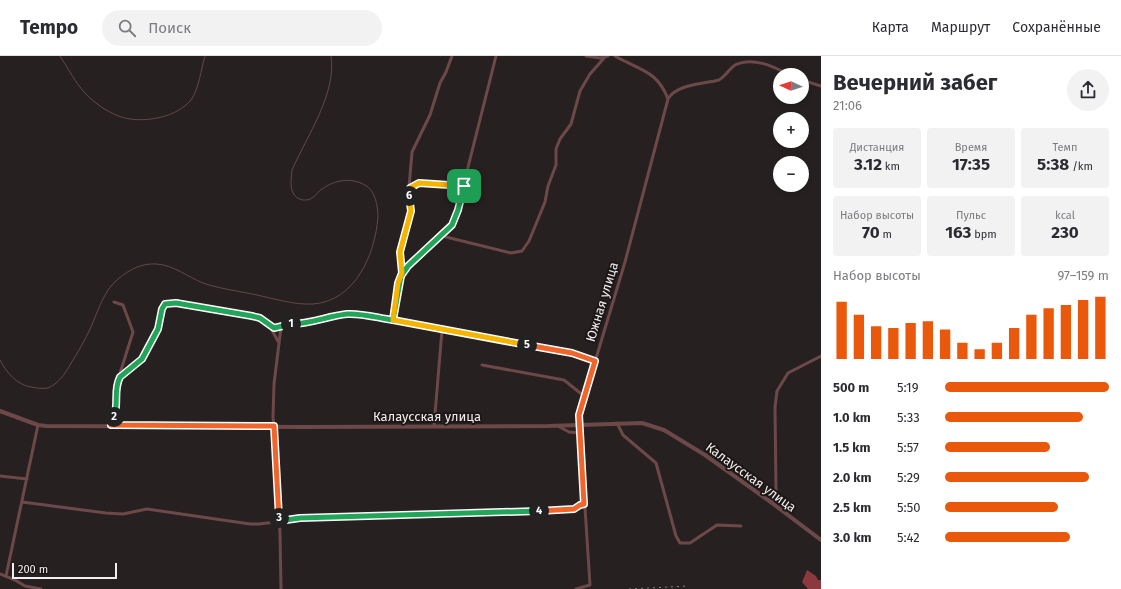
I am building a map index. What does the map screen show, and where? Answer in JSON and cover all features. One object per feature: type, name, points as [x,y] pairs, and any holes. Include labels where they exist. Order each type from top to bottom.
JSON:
[{"type":"street","points":[[402,273],[400,252],[411,211],[408,199],[412,152],[430,115],[440,83],[452,56]]},
{"type":"street","points":[[393,320],[398,283],[402,273],[449,229],[457,215],[496,56]]},
{"type":"street","points":[[586,56],[593,58],[607,57]]},
{"type":"street","points":[[615,56],[636,65],[657,80],[668,99]]},
{"type":"street","points":[[442,236],[511,253],[518,253],[523,250],[529,241],[545,202],[548,186],[556,165],[556,149],[560,139],[571,124],[580,91],[590,74],[607,57]]},
{"type":"street","points":[[668,99],[671,93],[678,90],[724,78],[734,65],[743,61],[760,60],[776,68]]},
{"type":"street","points":[[809,82],[821,86]]},
{"type":"street","name":"Южная улица","points":[[576,589],[590,585],[579,415],[625,262],[668,99]]},
{"type":"street","points":[[410,188],[419,183],[464,186]]},
{"type":"street","points":[[449,229],[453,238]]},
{"type":"street","points":[[111,425],[115,414],[116,386],[120,377],[133,330],[123,305],[114,302]]},
{"type":"street","points":[[120,377],[142,359],[158,329],[163,306],[168,303],[176,303],[252,316],[260,318],[274,328],[282,327],[287,324],[306,323],[321,318],[347,314],[360,314],[572,353],[595,361]]},
{"type":"street","points":[[268,324],[279,343]]},
{"type":"street","points":[[281,589],[274,426],[274,384],[282,327]]},
{"type":"street","points":[[434,426],[442,330]]},
{"type":"street","points":[[772,503],[776,490],[775,407],[777,391],[788,373],[821,356]]},
{"type":"street","points":[[482,365],[564,380],[584,396]]},
{"type":"street","name":"Калаусская улица","points":[[0,411],[38,425],[73,426],[434,426],[616,423],[642,424],[664,430],[705,455],[821,540]]},
{"type":"street","points":[[616,423],[623,435],[656,463],[676,536],[680,543],[690,543],[717,525],[741,526]]},
{"type":"street","points":[[6,576],[38,425]]},
{"type":"street","points":[[557,425],[569,432],[579,433]]},
{"type":"street","points":[[0,476],[27,479]]},
{"type":"street","points":[[22,502],[123,514],[147,509],[250,524],[300,518],[564,510],[574,509],[584,504]]},
{"type":"street","points":[[0,574],[26,586],[41,589]]},
{"type":"shaded area","points":[[807,570],[816,576],[818,580],[821,580],[821,589],[808,589],[802,582]]},
{"type":"waterway","points":[[60,56],[79,86],[94,102],[120,117],[142,120],[161,117],[178,111],[191,100],[198,85],[205,56]]},
{"type":"waterway","points":[[0,360],[5,369],[21,384],[40,388],[48,388],[52,386],[63,375],[76,355],[89,332],[102,301],[109,289],[118,279],[136,267],[152,264],[163,265],[203,283],[216,287],[299,304],[313,304],[328,301],[351,285],[360,274],[367,260],[376,232],[378,217],[374,194],[365,185],[348,180],[332,183],[310,199],[303,200],[295,196],[291,184],[292,170],[313,129],[330,85],[332,70],[331,56]]},
{"type":"railway","points":[[629,589],[688,586]]},
{"type":"route","points":[[464,186],[419,183],[410,188],[408,199],[411,211],[400,252],[402,273],[398,283],[393,320],[572,353],[595,361],[579,415],[584,504],[574,509],[564,510],[417,516],[314,519],[300,518],[279,521],[274,426],[111,425],[115,414],[116,386],[118,381],[120,377],[142,359],[161,322],[161,311],[165,304],[172,302],[222,312],[256,316],[274,328],[282,327],[284,324],[306,323],[321,318],[347,314],[360,314],[375,318],[393,320],[394,314],[398,283],[401,276],[402,273],[403,271],[452,225],[458,210],[464,186]]}]
